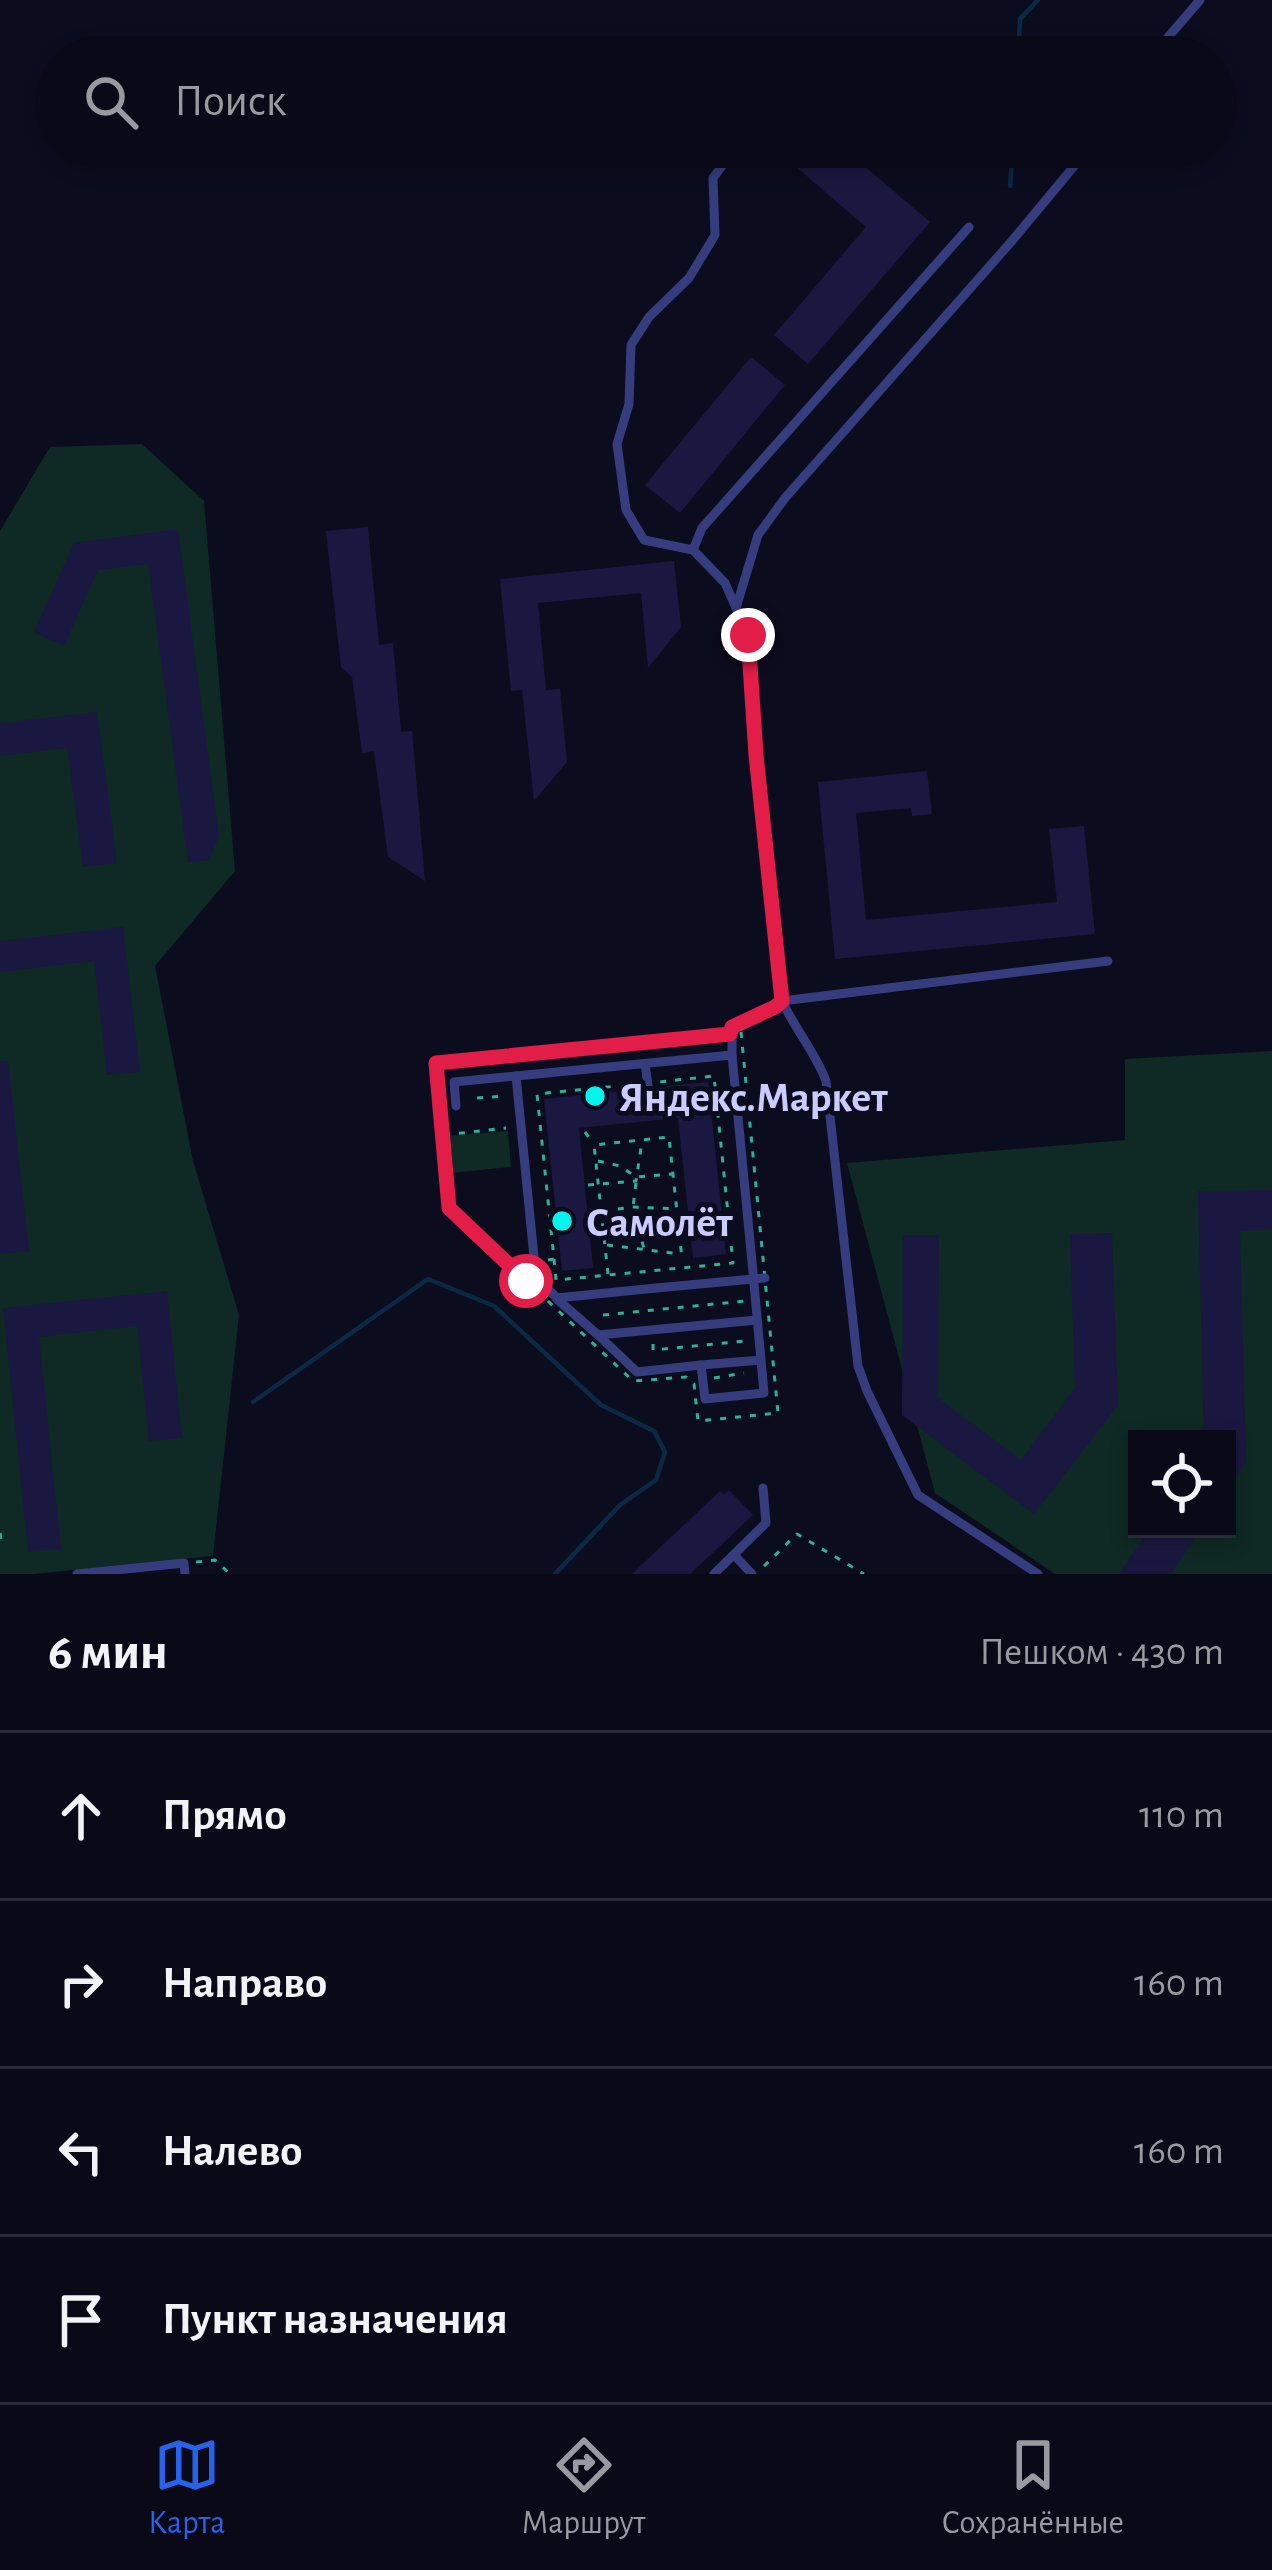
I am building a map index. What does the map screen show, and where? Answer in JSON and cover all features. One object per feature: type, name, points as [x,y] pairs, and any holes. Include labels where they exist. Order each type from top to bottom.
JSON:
[{"type":"lane","points":[[1169,36],[1200,0]]},
{"type":"lane","points":[[720,168],[713,178],[715,235],[689,278],[649,317],[631,345],[629,404],[617,444],[626,510],[644,540],[693,550],[725,583],[748,635],[782,1001],[826,1081],[858,1366],[867,1391],[918,1495],[1038,1574]]},
{"type":"lane","points":[[736,608],[758,535],[785,498],[1073,168]]},
{"type":"lane","points":[[693,550],[702,528],[969,227]]},
{"type":"lane","points":[[701,1365],[705,1399],[764,1394],[757,1320],[761,1299],[731,1055],[736,1033],[732,1027],[782,1001],[1108,962]]},
{"type":"lane","points":[[456,1106],[454,1082],[731,1055]]},
{"type":"lane","points":[[645,1064],[647,1084]]},
{"type":"lane","points":[[516,1076],[536,1277],[637,1372],[760,1360]]},
{"type":"lane","points":[[557,1298],[759,1278]]},
{"type":"lane","points":[[598,1335],[757,1320]]},
{"type":"lane","points":[[715,1574],[766,1522],[763,1488]]},
{"type":"lane","points":[[734,1555],[754,1574]]},
{"type":"lane","points":[[76,1574],[185,1568]]},
{"type":"path","points":[[736,1033],[436,1063],[449,1208],[633,1382],[686,1376],[694,1384],[698,1420],[778,1413]]},
{"type":"path","points":[[714,1076],[733,1263],[556,1280],[554,1259],[537,1094],[714,1076]]},
{"type":"path","points":[[477,1098],[518,1096]]},
{"type":"path","points":[[605,1245],[682,1256],[670,1126]]},
{"type":"path","points":[[442,1135],[521,1127]]},
{"type":"path","points":[[585,1132],[594,1145],[608,1267]]},
{"type":"path","points":[[594,1145],[669,1137]]},
{"type":"path","points":[[642,1139],[633,1207],[645,1251]]},
{"type":"path","points":[[596,1161],[620,1166],[636,1179]]},
{"type":"path","points":[[588,1185],[673,1174]]},
{"type":"path","points":[[601,1211],[677,1209]]},
{"type":"path","points":[[679,1226],[686,1225]]},
{"type":"path","points":[[592,1234],[604,1233]]},
{"type":"path","points":[[534,1261],[554,1259]]},
{"type":"path","points":[[603,1315],[761,1299]]},
{"type":"path","points":[[712,1378],[744,1372]]},
{"type":"path","points":[[754,1574],[797,1534],[864,1574]]},
{"type":"path","points":[[185,1568],[215,1560],[230,1574]]},
{"type":"green space","points":[[142,444],[204,501],[235,871],[155,966],[193,1161],[239,1315],[213,1556],[0,1574],[0,531],[50,447]]},
{"type":"green space","points":[[1272,1051],[1272,1574],[1055,1574],[935,1493],[847,1163],[1125,1140],[1125,1059]]},
{"type":"green space","points":[[508,1131],[511,1167],[451,1173],[448,1136]]},
{"type":"building","points":[[797,168],[867,168],[930,222],[808,364],[774,335],[866,227]]},
{"type":"building","points":[[751,357],[785,385],[680,513],[645,485]]},
{"type":"building","points":[[368,527],[379,645],[393,643],[401,732],[412,731],[425,881],[388,857],[374,751],[362,753],[352,677],[341,667],[326,531]]},
{"type":"building","points":[[178,529],[219,836],[209,860],[188,862],[148,564],[98,570],[64,646],[34,632],[74,543]]},
{"type":"building","points":[[674,561],[681,627],[648,668],[641,593],[538,603],[546,690],[560,689],[567,762],[534,801],[522,690],[511,691],[500,579]]},
{"type":"building","points":[[97,712],[117,863],[83,867],[67,748],[0,756],[0,723]]},
{"type":"building","points":[[927,771],[932,814],[912,816],[911,808],[856,813],[866,920],[1057,902],[1049,829],[1084,826],[1095,934],[835,959],[818,782]]},
{"type":"building","points":[[123,927],[140,1072],[107,1075],[94,961],[0,972],[0,941]]},
{"type":"building","points":[[8,1061],[29,1251],[0,1254],[0,1062]]},
{"type":"building","points":[[708,1082],[726,1254],[693,1258],[678,1118],[579,1128],[593,1268],[562,1271],[544,1099],[640,1089],[648,1095],[657,1087]]},
{"type":"building","points":[[1272,1190],[1272,1230],[1240,1231],[1246,1462],[1236,1477],[1236,1430],[1204,1430],[1198,1191]]},
{"type":"building","points":[[1112,1233],[1118,1405],[1034,1514],[902,1415],[903,1235],[939,1235],[938,1398],[1021,1460],[1075,1388],[1070,1234]]},
{"type":"building","points":[[167,1291],[182,1438],[149,1441],[137,1326],[39,1337],[61,1549],[28,1552],[3,1308]]},
{"type":"building","points":[[729,1490],[753,1515],[690,1574],[632,1574],[720,1491],[724,1495]]},
{"type":"building","points":[[1143,1538],[1195,1538],[1171,1574],[1119,1574]]},
{"type":"waterway","points":[[1019,36],[1020,19],[1038,0]]},
{"type":"waterway","points":[[1010,186],[1011,168]]},
{"type":"waterway","points":[[253,1402],[428,1279],[494,1306],[601,1405],[654,1431],[665,1452],[656,1480],[620,1505],[555,1574]]},
{"type":"place","name":"Яндекс.Маркет","points":[[595,1096]]},
{"type":"place","name":"Самолёт","points":[[562,1221]]},
{"type":"route","points":[[526,1281],[449,1208],[436,1063],[730,1034],[732,1027],[782,1001],[748,635]]}]
